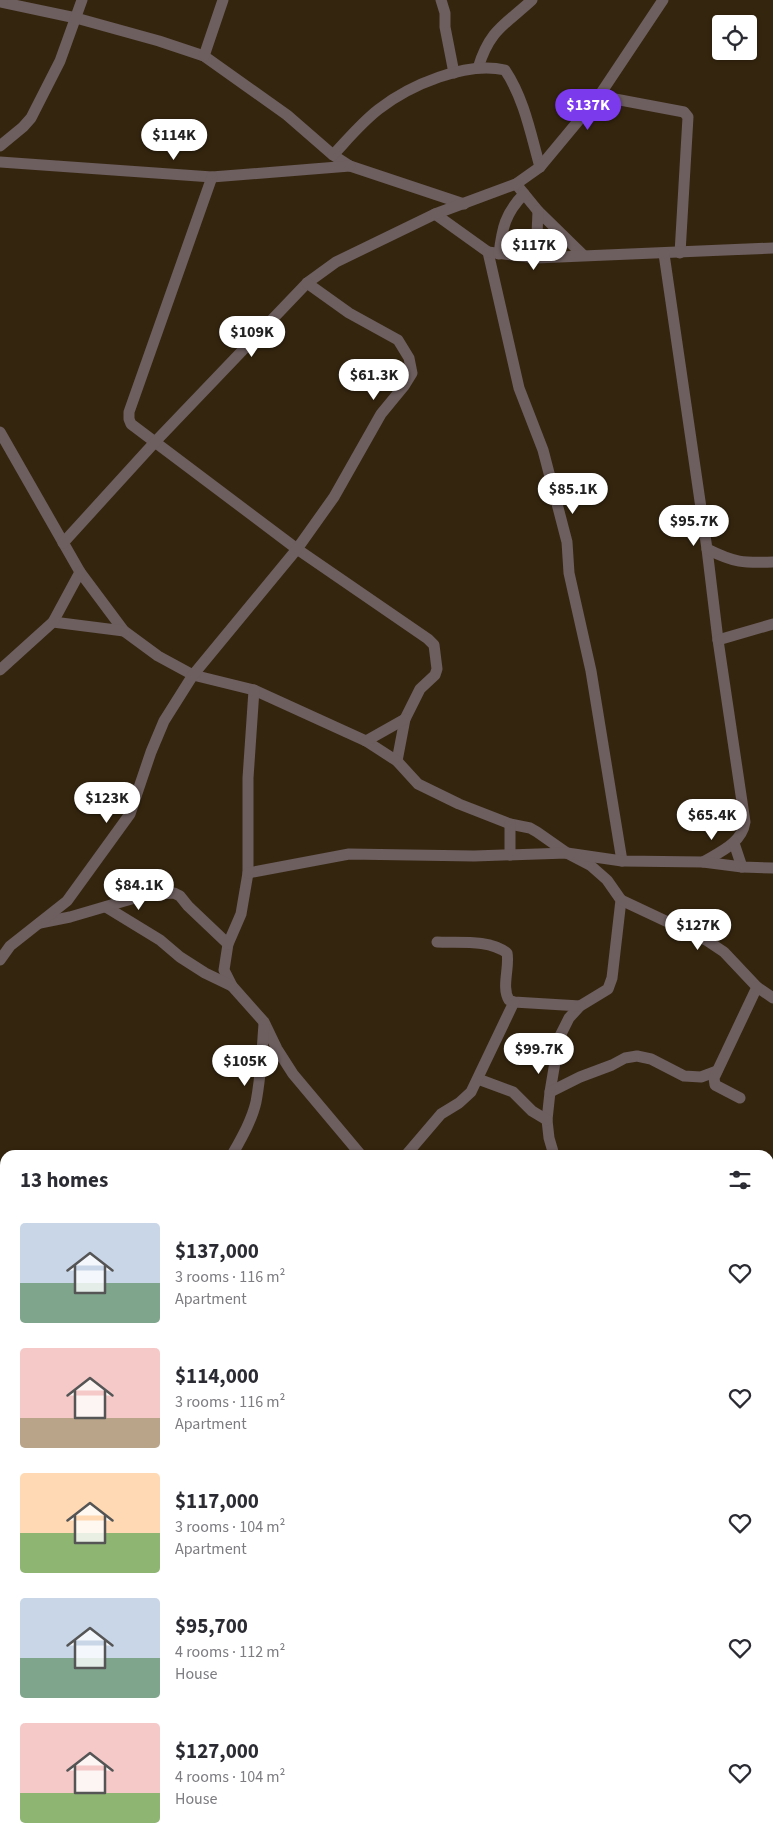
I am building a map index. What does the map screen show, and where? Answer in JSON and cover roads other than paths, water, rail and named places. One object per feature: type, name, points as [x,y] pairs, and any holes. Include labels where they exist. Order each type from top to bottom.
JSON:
[{"type":"street","points":[[0,146],[31,118],[60,61],[82,0]]},
{"type":"street","points":[[204,56],[223,0]]},
{"type":"street","points":[[441,0],[445,13],[445,27],[454,73]]},
{"type":"street","points":[[478,68],[483,49],[489,39],[500,26],[532,0]]},
{"type":"street","points":[[63,542],[154,442],[307,283],[336,262],[435,214],[516,184],[540,167],[599,96],[663,0]]},
{"type":"street","points":[[0,2],[76,18],[159,41],[204,56],[287,115],[333,155],[350,166],[464,204]]},
{"type":"street","points":[[333,155],[380,108],[410,89],[454,73],[478,68],[499,69],[505,70],[509,75],[522,105],[540,167]]},
{"type":"street","points":[[599,96],[684,112],[688,117],[680,253]]},
{"type":"street","points":[[0,162],[212,177],[350,166]]},
{"type":"street","points":[[212,177],[129,412],[129,419],[131,424],[154,442],[297,549],[434,645],[436,656],[435,675],[420,689],[405,719],[397,761]]},
{"type":"street","points":[[516,184],[538,212],[583,255]]},
{"type":"street","points":[[524,194],[513,205],[506,217],[501,236],[493,253],[519,388],[543,450],[566,542],[569,573],[591,671],[622,861]]},
{"type":"street","points":[[536,258],[538,212]]},
{"type":"street","points":[[435,214],[493,253],[536,258],[773,248]]},
{"type":"street","points":[[664,254],[744,822],[744,830],[734,844],[703,862]]},
{"type":"street","points":[[0,960],[10,946],[67,901],[130,814],[150,752],[164,722],[193,675],[297,549],[334,497],[381,414],[412,373],[409,358],[398,340],[349,313],[307,283]]},
{"type":"street","points":[[0,432],[80,572],[124,631],[158,656],[193,675],[254,690],[366,741],[397,761],[418,784],[459,804],[510,824],[530,828],[567,853],[590,865],[607,880],[622,900],[706,940],[724,952],[757,987],[773,998]]},
{"type":"street","points":[[707,549],[727,559],[744,563],[773,562]]},
{"type":"street","points":[[0,670],[53,622],[80,572]]},
{"type":"street","points":[[53,622],[124,631]]},
{"type":"street","points":[[718,640],[773,624]]},
{"type":"street","points":[[254,690],[248,778],[248,873],[241,914],[228,944],[224,970],[232,986],[264,1022],[277,1049],[293,1074],[357,1150]]},
{"type":"street","points":[[366,741],[405,719]]},
{"type":"street","points":[[510,824],[510,855]]},
{"type":"street","points":[[734,844],[742,868]]},
{"type":"street","points":[[248,873],[349,854],[402,856],[567,853],[622,861],[703,862],[742,868],[773,868]]},
{"type":"street","points":[[38,924],[106,908],[146,896],[174,893],[180,896],[228,944]]},
{"type":"street","points":[[553,1150],[547,1120],[560,1038],[569,1018],[580,1006],[608,989],[610,985],[622,900]]},
{"type":"street","points":[[106,908],[160,940],[180,957],[232,986]]},
{"type":"street","points":[[437,942],[490,944],[507,953],[506,996],[508,1000],[580,1006]]},
{"type":"street","points":[[740,1098],[715,1085],[714,1078],[757,987]]},
{"type":"street","points":[[410,1150],[441,1114],[459,1103],[471,1092],[514,1002]]},
{"type":"street","points":[[235,1150],[255,1103],[261,1068],[264,1022]]},
{"type":"street","points":[[550,1092],[625,1058],[637,1056],[651,1059],[684,1076],[701,1077],[717,1072]]},
{"type":"street","points":[[478,1079],[513,1092],[524,1105],[547,1120]]}]
